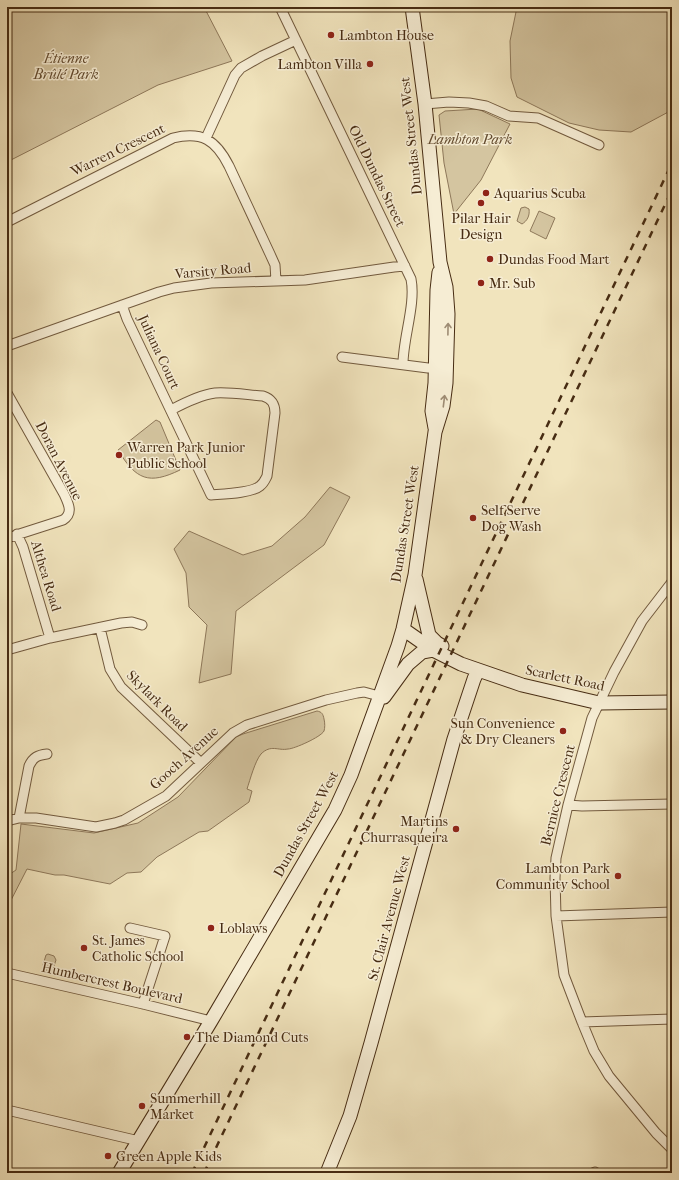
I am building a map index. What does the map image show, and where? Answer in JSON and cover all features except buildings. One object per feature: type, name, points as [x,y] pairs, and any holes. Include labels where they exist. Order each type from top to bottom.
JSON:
[{"type":"main road","name":"Dundas Street West","points":[[119,1173],[335,810],[351,776],[403,629],[415,575],[435,432],[432,411],[441,368],[436,290],[440,262],[425,104],[412,7]]},
{"type":"main road","name":"Scarlett Road","points":[[415,575],[429,636],[437,643],[464,657],[478,670]]},
{"type":"main road","name":"Scarlett Road","points":[[403,629],[433,650],[461,664],[522,685],[599,703],[672,702]]},
{"type":"main road","points":[[374,711],[408,664],[422,652],[433,650]]},
{"type":"main road","name":"St. Clair Avenue West","points":[[327,1173],[350,1116],[454,739],[478,670]]},
{"type":"street","name":"Old Dundas Street","points":[[280,7],[411,279],[412,302],[403,364]]},
{"type":"street","points":[[276,281],[275,265],[229,166],[218,148],[206,138],[235,75],[241,68],[296,40]]},
{"type":"street","points":[[425,104],[449,102],[469,103],[486,106],[509,116],[538,118],[599,146]]},
{"type":"street","name":"Warren Crescent","points":[[7,222],[173,138],[190,135],[206,138]]},
{"type":"street","name":"Varsity Road","points":[[7,346],[174,288],[211,283],[305,280],[405,266]]},
{"type":"street","name":"Juliana Court","points":[[122,305],[127,319],[211,495],[252,490],[265,482],[276,413],[273,402],[268,398],[263,396],[217,393],[208,394],[171,410]]},
{"type":"street","points":[[342,356],[441,368]]},
{"type":"street","name":"Doran Avenue","points":[[7,393],[64,494],[70,509],[68,516],[63,520],[17,534]]},
{"type":"street","name":"Althea Road","points":[[7,538],[17,534],[23,547],[50,638]]},
{"type":"street","name":"Bernice Crescent","points":[[672,582],[642,621],[614,672],[592,718],[568,805],[556,858],[556,916],[564,976],[582,1022],[594,1052],[609,1076],[656,1133],[672,1148]]},
{"type":"street","points":[[7,650],[50,638],[121,623],[132,622],[142,625]]},
{"type":"street","name":"Skylark Road","points":[[100,628],[110,669],[122,687],[201,763]]},
{"type":"street","name":"Gooch Avenue","points":[[7,821],[19,818],[36,818],[96,827],[124,820],[166,796],[233,733],[247,725],[326,700],[357,693],[364,692],[379,696]]},
{"type":"street","points":[[19,818],[31,762],[38,755],[47,754]]},
{"type":"street","points":[[568,805],[672,804]]},
{"type":"street","points":[[556,916],[672,912]]},
{"type":"street","points":[[130,928],[165,936],[143,1004]]},
{"type":"street","name":"Humbercrest Boulevard","points":[[7,973],[210,1021]]},
{"type":"street","points":[[582,1022],[672,1019]]},
{"type":"street","points":[[7,1110],[139,1141]]},
{"type":"green space","name":"Étienne Brûlé Park","points":[[7,7],[204,7],[232,61],[158,85],[7,162]]},
{"type":"green space","points":[[517,7],[651,7],[672,13],[672,110],[631,132],[599,130],[569,123],[517,97],[511,78],[510,41]]},
{"type":"green space","name":"Lambton Park","points":[[478,109],[510,124],[481,180],[454,214],[444,163],[439,115],[445,111]]},
{"type":"green space","points":[[525,207],[529,209],[529,216],[522,224],[517,221],[521,208]]},
{"type":"green space","points":[[539,211],[555,218],[546,239],[530,231]]},
{"type":"green space","points":[[156,420],[160,422],[180,470],[160,477],[144,477],[131,468],[118,450]]},
{"type":"green space","points":[[330,487],[350,497],[324,545],[236,611],[231,674],[199,683],[207,625],[189,607],[186,573],[174,549],[189,531],[243,555],[272,546],[305,517]]},
{"type":"green space","points":[[317,711],[323,716],[325,724],[324,731],[313,739],[296,747],[268,749],[261,754],[247,789],[252,791],[249,802],[208,831],[199,832],[157,857],[141,872],[127,873],[110,884],[27,869],[7,908],[7,876],[16,870],[21,824],[94,833],[138,823],[178,797],[236,737]]},
{"type":"green space","points":[[48,954],[54,956],[56,960],[50,971],[46,970],[43,965],[46,955]]},
{"type":"railway","points":[[192,1173],[672,163]]},
{"type":"railway","points":[[204,1173],[672,190]]},
{"type":"place","name":"Lambton House","points":[[331,35]]},
{"type":"place","name":"Lambton Villa","points":[[370,64]]},
{"type":"place","name":"Aquarius Scuba","points":[[486,193]]},
{"type":"place","name":"Pilar Hair Design","points":[[481,203]]},
{"type":"place","name":"Dundas Food Mart","points":[[490,259]]},
{"type":"place","name":"Mr. Sub","points":[[481,283]]},
{"type":"place","name":"Warren Park Junior Public School","points":[[119,455]]},
{"type":"place","name":"Self Serve Dog Wash","points":[[473,518]]},
{"type":"place","name":"Sun Convenience & Dry Cleaners","points":[[563,731]]},
{"type":"place","name":"Martins Churrasqueira","points":[[456,829]]},
{"type":"place","name":"Lambton Park Community School","points":[[618,876]]},
{"type":"place","name":"Loblaws","points":[[211,928]]},
{"type":"place","name":"St. James Catholic School","points":[[84,948]]},
{"type":"place","name":"The Diamond Cuts","points":[[187,1037]]},
{"type":"place","name":"Summerhill Market","points":[[142,1106]]},
{"type":"place","name":"Green Apple Kids","points":[[108,1156]]}]
